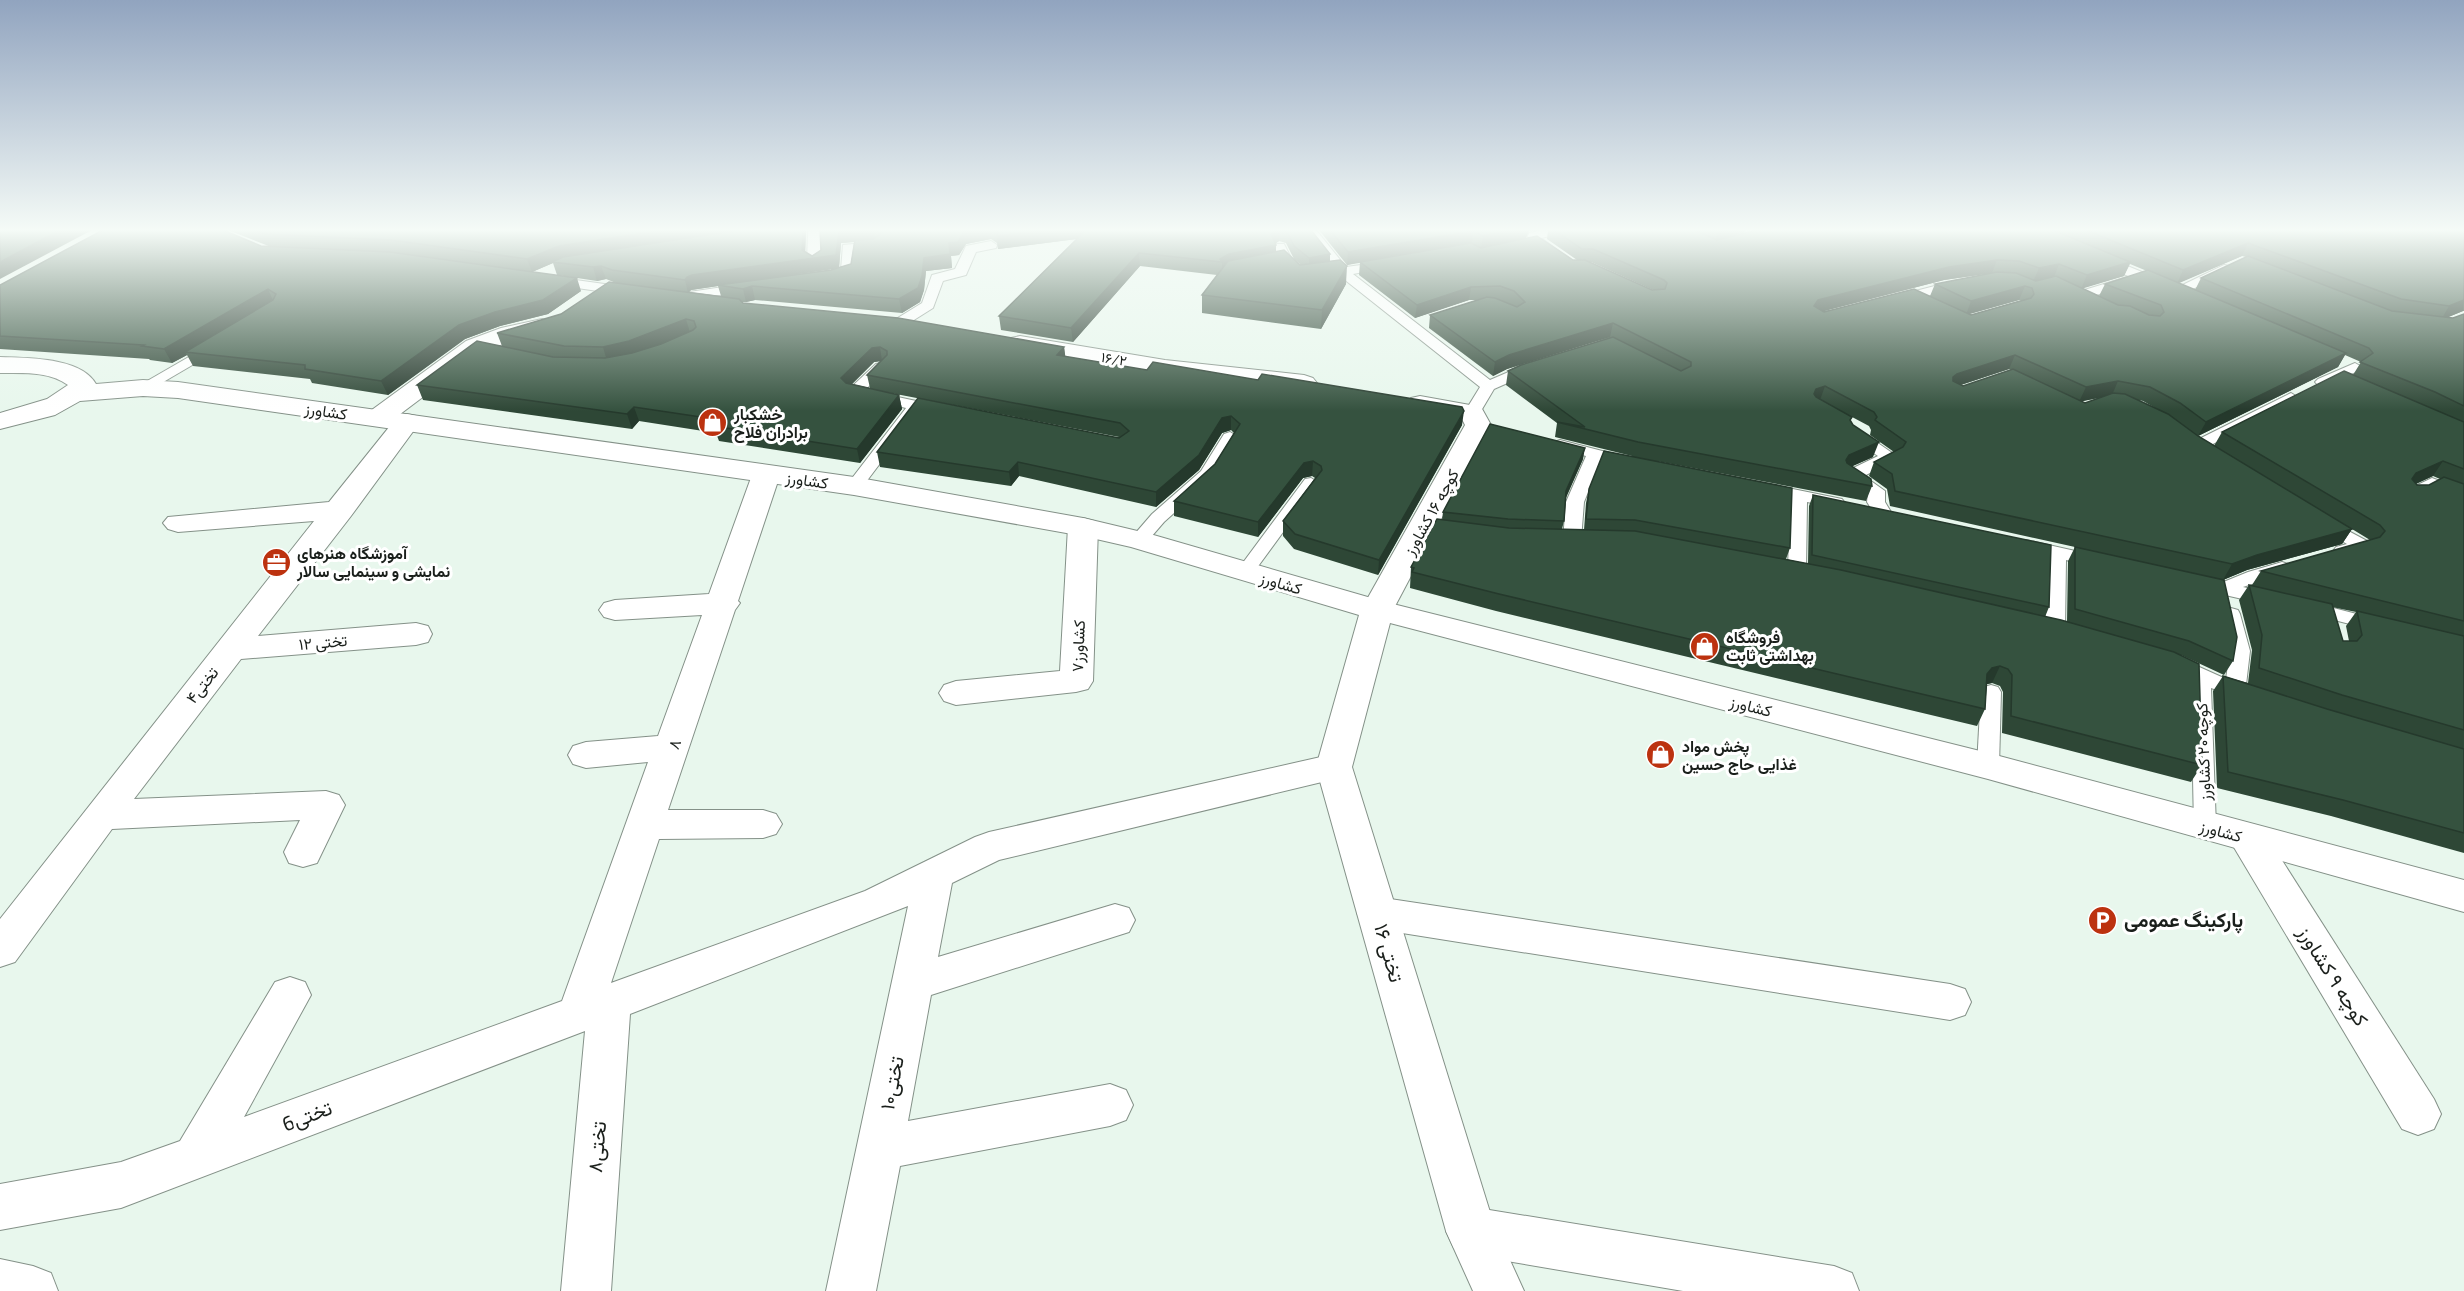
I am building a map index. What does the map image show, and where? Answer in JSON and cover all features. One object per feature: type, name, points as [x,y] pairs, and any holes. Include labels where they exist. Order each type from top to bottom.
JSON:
[{"type":"street","name":"تختی۴","points":[[0,950],[101,815],[341,510],[393,420],[486,348],[510,333],[540,327],[571,311],[602,290]]},
{"type":"street","points":[[890,321],[935,328]]},
{"type":"street","name":"۱۶/۲","points":[[993,338],[1165,368],[1327,387]]},
{"type":"street","points":[[0,365],[58,370],[76,377],[83,384],[76,394]]},
{"type":"street","name":"کشاورز","points":[[0,421],[58,404],[76,394],[143,388],[178,390],[854,486],[1083,527],[1139,540],[1377,610],[1988,766],[2248,838],[2459,900]]},
{"type":"street","points":[[1394,399],[1483,423]]},
{"type":"street","name":"کوچه ۱۶ کشاورز","points":[[1377,610],[1434,528],[1483,423]]},
{"type":"street","name":"۸","points":[[594,1008],[646,825],[724,603],[766,474]]},
{"type":"street","points":[[178,523],[341,510]]},
{"type":"street","name":"۷کشاورز","points":[[956,693],[1076,681],[1083,527]]},
{"type":"street","points":[[615,610],[724,603]]},
{"type":"street","points":[[1334,767],[1377,610]]},
{"type":"street","name":"۱۲ تختی","points":[[230,649],[416,634]]},
{"type":"street","points":[[586,755],[673,747]]},
{"type":"street","name":"6تختی","points":[[0,1207],[121,1185],[879,902],[989,847],[1334,767]]},
{"type":"street","name":"تختی ۱۶","points":[[1334,767],[1471,1231],[1499,1291]]},
{"type":"street","points":[[101,815],[326,805],[303,852]]},
{"type":"street","points":[[646,825],[762,824]]},
{"type":"street","name":"کوچه ۹ کشاورز","points":[[2248,838],[2418,1114]]},
{"type":"street","name":"تختی۱۰","points":[[851,1291],[934,875]]},
{"type":"street","points":[[1377,913],[1950,1002]]},
{"type":"street","points":[[912,983],[1115,920]]},
{"type":"street","points":[[196,1157],[290,995]]},
{"type":"street","name":"تختی۸","points":[[586,1291],[594,1008]]},
{"type":"street","points":[[879,1148],[1110,1105]]},
{"type":"street","points":[[1471,1231],[1834,1291]]},
{"type":"street","points":[[0,1284],[33,1291]]},
{"type":"lane","points":[[624,290],[638,292]]},
{"type":"lane","points":[[729,290],[677,297],[729,305]]},
{"type":"lane","points":[[890,321],[928,305],[933,290]]},
{"type":"lane","points":[[1367,290],[1488,386]]},
{"type":"lane","points":[[1881,304],[1935,290]]},
{"type":"lane","points":[[2068,290],[2098,304]]},
{"type":"lane","points":[[2080,296],[2098,290]]},
{"type":"lane","points":[[2177,291],[2198,300]]},
{"type":"lane","points":[[1912,296],[1933,306]]},
{"type":"lane","points":[[1413,326],[1433,320]]},
{"type":"lane","points":[[143,388],[225,339]]},
{"type":"lane","points":[[2197,446],[2355,367],[2334,358]]},
{"type":"lane","points":[[1488,386],[1542,364]]},
{"type":"lane","points":[[854,486],[921,406],[854,392],[881,367]]},
{"type":"lane","points":[[2334,377],[2355,386]]},
{"type":"lane","points":[[1483,423],[1488,386]]},
{"type":"lane","points":[[1754,487],[1888,514],[1876,502],[1876,491],[1851,476],[1890,457],[1855,435],[1862,432],[1845,422]]},
{"type":"lane","points":[[2183,434],[2223,463]]},
{"type":"lane","points":[[1139,540],[1158,518],[1207,474],[1230,437]]},
{"type":"lane","points":[[1542,441],[1644,466]]},
{"type":"lane","points":[[1572,540],[1575,502],[1595,454]]},
{"type":"lane","points":[[1245,572],[1311,483]]},
{"type":"lane","points":[[2413,494],[2432,483],[2464,496]]},
{"type":"lane","points":[[1797,570],[1799,495]]},
{"type":"lane","points":[[2306,512],[2363,546],[2330,555]]},
{"type":"lane","points":[[1550,539],[1596,540]]},
{"type":"lane","points":[[2010,541],[2113,564]]},
{"type":"lane","points":[[2055,629],[2057,552]]},
{"type":"lane","points":[[2225,588],[2254,576],[2297,564]]},
{"type":"lane","points":[[1777,566],[1816,574]]},
{"type":"lane","points":[[2179,579],[2225,588],[2333,622],[2397,630]]},
{"type":"lane","points":[[2225,588],[2240,651],[2235,689]]},
{"type":"lane","points":[[2032,624],[2075,634]]},
{"type":"lane","points":[[2163,659],[2201,677],[2268,700]]},
{"type":"lane","name":"کوچه ۲۰ کشاورز","points":[[2201,677],[2205,827]]},
{"type":"lane","points":[[1988,766],[1991,693]]},
{"type":"building","points":[[0,290],[266,290],[164,349],[142,346],[144,345],[0,336]]},
{"type":"building","points":[[270,290],[558,290],[543,300],[495,312],[459,325],[381,381],[305,369],[305,365],[185,352],[273,300],[276,294]]},
{"type":"building","points":[[597,290],[672,290],[739,299],[743,303],[898,318],[1064,347],[1057,355],[1147,370],[1153,362],[1258,380],[1262,374],[1462,407],[1464,411],[1379,560],[1295,534],[1283,521],[1322,470],[1321,466],[1313,461],[1304,463],[1258,522],[1174,501],[1215,464],[1240,424],[1231,416],[1222,418],[1199,455],[1156,492],[1018,462],[1009,472],[877,452],[918,398],[1119,438],[1129,431],[1120,423],[867,375],[887,355],[887,351],[880,347],[872,348],[841,378],[846,383],[899,395],[857,449],[714,426],[721,420],[634,407],[627,414],[417,385],[477,341],[553,357],[605,358],[661,344],[696,327],[694,321],[686,319],[629,341],[603,347],[564,346],[497,333],[561,314]]},
{"type":"building","points":[[800,290],[914,290],[899,299]]},
{"type":"building","points":[[1025,290],[1105,290],[1071,328],[999,316]]},
{"type":"building","points":[[1206,290],[1333,290],[1322,310],[1202,295]]},
{"type":"building","points":[[1397,290],[1461,290],[1417,305]]},
{"type":"building","points":[[1512,290],[1857,290],[1818,300],[1814,306],[1824,312],[1917,290],[1971,315],[2031,298],[2034,294],[2033,290],[2086,290],[2118,305],[2130,306],[2149,315],[2160,316],[2164,312],[2161,305],[2122,290],[2196,290],[2346,353],[2206,422],[2180,403],[2150,387],[2118,381],[2086,387],[2015,355],[1957,374],[1953,377],[1953,381],[1963,386],[2013,369],[2085,403],[2113,393],[2125,394],[2168,414],[2198,436],[2352,529],[2232,564],[1895,491],[1892,474],[1874,462],[1903,447],[1906,442],[1875,420],[1877,417],[1874,412],[1825,386],[1816,389],[1814,394],[1816,397],[1852,417],[1850,420],[1853,425],[1879,442],[1849,455],[1846,460],[1871,479],[1872,486],[1638,442],[1557,422],[1585,427],[1508,371],[1613,337],[1681,371],[1691,366],[1691,362],[1613,323],[1509,355],[1495,362],[1430,315],[1487,297],[1517,307],[1525,302]]},
{"type":"building","points":[[1948,290],[2010,290],[1971,301]]},
{"type":"building","points":[[2230,290],[2338,290],[2392,311],[2453,318],[2464,314],[2464,406],[2360,362],[2373,353],[2369,348]]},
{"type":"building","points":[[2377,290],[2464,290],[2464,300],[2449,306],[2401,299]]},
{"type":"building","points":[[2344,371],[2464,422],[2464,469],[2443,461],[2416,473],[2412,479],[2417,485],[2429,485],[2444,477],[2464,484],[2464,621],[2261,571],[2380,537],[2385,531],[2380,525],[2222,432]]},
{"type":"building","points":[[1490,424],[1585,448],[1566,491],[1564,521],[1508,519],[1443,512]]},
{"type":"building","points":[[1604,451],[1792,488],[1790,548],[1635,520],[1586,519],[1589,489]]},
{"type":"building","points":[[1813,495],[2051,545],[2049,607],[1812,555]]},
{"type":"building","points":[[1437,519],[1509,528],[1635,531],[1841,570],[2061,620],[2174,652],[2199,664],[2202,765],[2011,716],[2012,675],[2008,669],[2000,666],[1992,668],[1987,674],[1985,709],[1412,572],[1414,568],[1411,567]]},
{"type":"building","points":[[2075,547],[2224,580],[2237,637],[2233,661],[2189,641],[2075,609]]},
{"type":"building","points":[[2249,585],[2332,604],[2343,641],[2357,641],[2362,635],[2357,611],[2464,636],[2464,730],[2342,695],[2259,668],[2262,635]]},
{"type":"building","points":[[2223,676],[2464,749],[2464,833],[2228,772]]},
{"type":"place","name":"خشکبار برادران فلاح","points":[[713,423]]},
{"type":"place","name":"آموزشگاه هنرهای نمایشی و سینمایی سالار","points":[[276,562]]},
{"type":"place","name":"فروشگاه بهداشتی ثابت","points":[[1705,646]]},
{"type":"place","name":"پخش مواد غذایی حاج حسین","points":[[1661,755]]},
{"type":"place","name":"پارکینگ عمومی","points":[[2103,920]]}]
